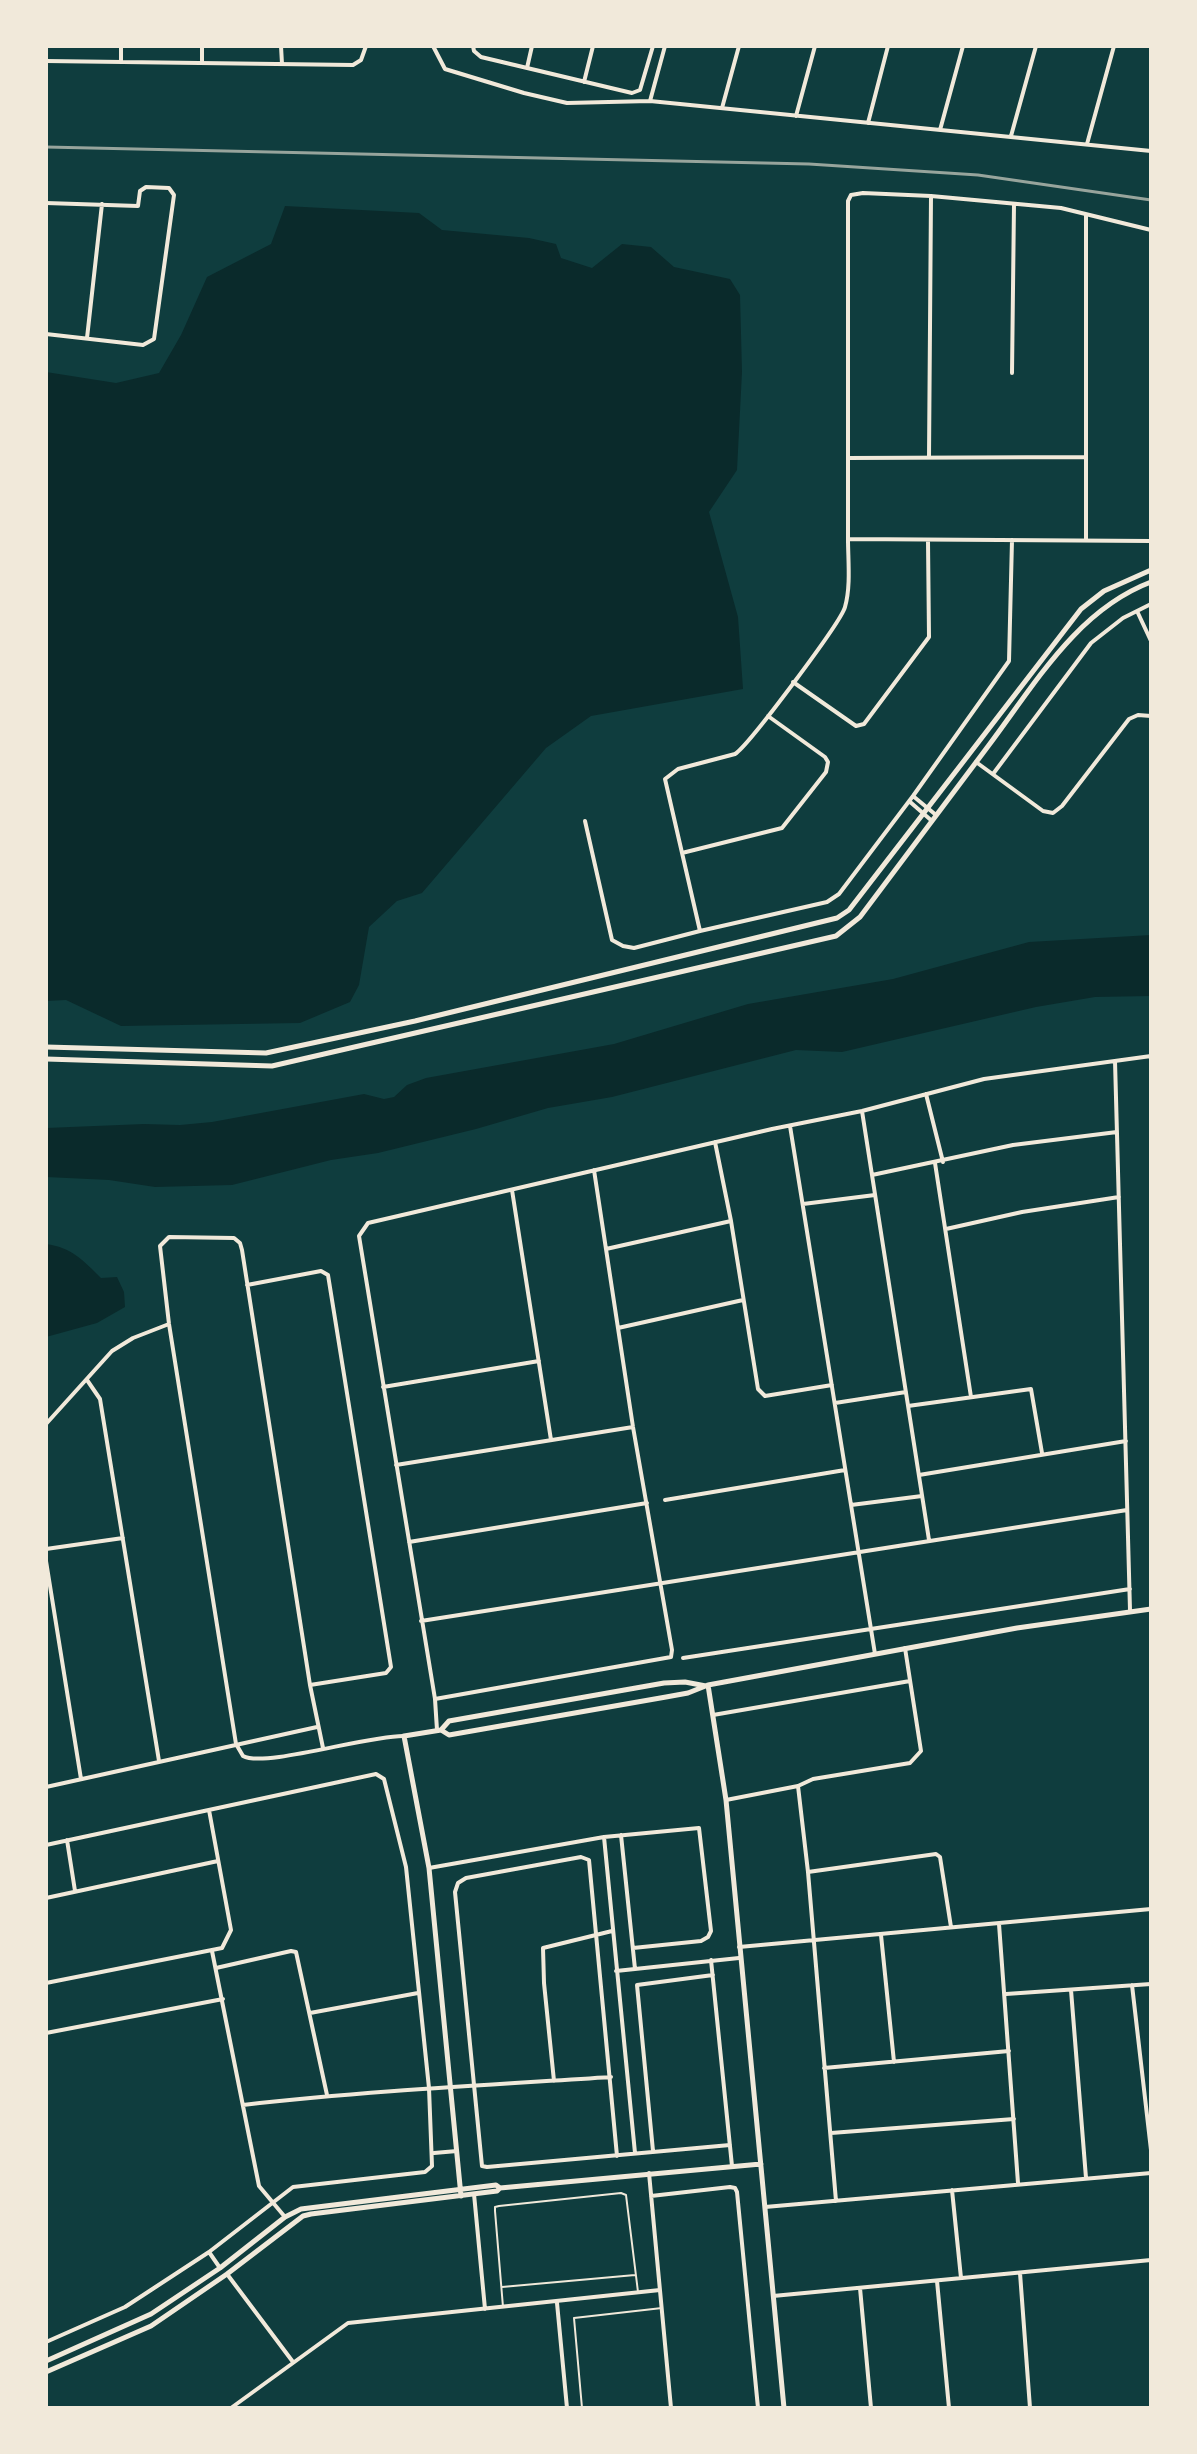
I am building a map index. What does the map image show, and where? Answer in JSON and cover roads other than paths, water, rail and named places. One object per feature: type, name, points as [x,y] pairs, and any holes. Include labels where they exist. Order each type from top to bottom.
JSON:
[{"type":"street","points":[[121,46],[121,61]]},
{"type":"street","points":[[202,46],[202,63]]},
{"type":"street","points":[[281,46],[282,64]]},
{"type":"street","points":[[46,61],[353,65],[361,60],[366,46]]},
{"type":"street","points":[[433,46],[445,69],[567,103],[650,101],[1151,151]]},
{"type":"street","points":[[473,46],[481,57],[632,93],[640,90],[653,46]]},
{"type":"street","points":[[527,68],[532,46]]},
{"type":"street","points":[[584,83],[593,46]]},
{"type":"street","points":[[650,101],[665,46]]},
{"type":"street","points":[[722,108],[739,46]]},
{"type":"street","points":[[796,116],[815,46]]},
{"type":"street","points":[[868,123],[888,46]]},
{"type":"street","points":[[940,130],[963,46]]},
{"type":"street","points":[[1011,137],[1036,46]]},
{"type":"street","points":[[1087,145],[1114,46]]},
{"type":"street","points":[[46,203],[138,206],[140,191],[146,187],[169,188],[174,195],[154,339],[143,345],[46,334]]},
{"type":"street","points":[[700,931],[665,779],[678,769],[741,750],[845,609],[848,539],[848,201],[851,195],[931,196],[1061,208],[1151,230]]},
{"type":"street","points":[[929,457],[931,196]]},
{"type":"street","points":[[87,338],[102,204]]},
{"type":"street","points":[[1012,373],[1014,204]]},
{"type":"street","points":[[1086,214],[1086,540]]},
{"type":"street","points":[[848,458],[1086,457]]},
{"type":"street","points":[[848,539],[1151,541]]},
{"type":"street","points":[[585,821],[612,940],[629,947],[833,899],[911,799],[1009,661],[1012,540]]},
{"type":"street","points":[[793,682],[856,726],[864,724],[929,637],[928,541]]},
{"type":"street","points":[[46,1047],[266,1053],[415,1021],[824,923],[849,910],[1081,609],[1104,591],[1151,570]]},
{"type":"street","points":[[46,1059],[272,1066],[836,936],[860,917],[1062,648],[1105,606],[1151,582]]},
{"type":"street","points":[[993,774],[1091,643],[1123,618],[1151,604]]},
{"type":"street","points":[[1137,611],[1151,641]]},
{"type":"street","points":[[976,762],[1048,813],[1058,811],[1129,719],[1138,715],[1151,716]]},
{"type":"street","points":[[682,853],[782,828],[826,772],[828,762],[825,757],[768,716]]},
{"type":"street","points":[[911,799],[934,818]]},
{"type":"street","points":[[439,1730],[359,1236],[368,1223],[862,1111],[984,1079],[1151,1056],[1151,1065]]},
{"type":"street","points":[[1115,1061],[1130,1610]]},
{"type":"street","points":[[926,1094],[943,1162]]},
{"type":"street","points":[[862,1111],[929,1540]]},
{"type":"street","points":[[790,1126],[875,1654]]},
{"type":"street","points":[[872,1175],[1013,1145],[1117,1132]]},
{"type":"street","points":[[715,1142],[758,1389],[762,1395],[832,1385]]},
{"type":"street","points":[[935,1163],[971,1397]]},
{"type":"street","points":[[435,1699],[668,1659],[672,1650],[633,1427],[594,1170]]},
{"type":"street","points":[[512,1190],[551,1440]]},
{"type":"street","points":[[803,1204],[875,1195]]},
{"type":"street","points":[[946,1229],[1022,1212],[1119,1197]]},
{"type":"street","points":[[606,1249],[731,1221]]},
{"type":"street","points":[[323,1748],[310,1685],[240,1243],[234,1238],[223,1237],[169,1237],[160,1246],[169,1324],[236,1744],[243,1756],[256,1760],[323,1748],[388,1735],[404,1736],[439,1730],[449,1721],[664,1683],[707,1685]]},
{"type":"street","points":[[247,1285],[321,1271],[328,1275],[391,1667],[386,1673],[310,1685]]},
{"type":"street","points":[[618,1328],[743,1300]]},
{"type":"street","points":[[46,1424],[112,1351],[133,1338],[169,1324]]},
{"type":"street","points":[[383,1387],[539,1361]]},
{"type":"street","points":[[87,1380],[100,1399],[159,1761]]},
{"type":"street","points":[[908,1406],[1031,1389],[1042,1454]]},
{"type":"street","points":[[835,1403],[906,1392]]},
{"type":"street","points":[[396,1465],[633,1427]]},
{"type":"street","points":[[919,1475],[1126,1441]]},
{"type":"street","points":[[665,1500],[845,1470]]},
{"type":"street","points":[[851,1505],[922,1496]]},
{"type":"street","points":[[408,1543],[647,1503]]},
{"type":"street","points":[[421,1621],[1127,1510]]},
{"type":"street","points":[[46,1549],[123,1538]]},
{"type":"street","points":[[46,1561],[81,1779]]},
{"type":"street","points":[[683,1658],[1130,1589]]},
{"type":"street","points":[[439,1730],[449,1735],[688,1693],[707,1685],[905,1648],[1151,1609]]},
{"type":"street","points":[[726,1800],[798,1786],[813,1779],[916,1760],[921,1751],[905,1648]]},
{"type":"street","points":[[713,1715],[910,1681]]},
{"type":"street","points":[[707,1685],[726,1800],[784,2408]]},
{"type":"street","points":[[46,1787],[318,1727]]},
{"type":"street","points":[[404,1736],[429,1868],[461,2192]]},
{"type":"street","points":[[46,1845],[376,1774],[384,1779],[406,1867],[434,2153],[432,2166],[425,2172],[293,2187],[209,2252],[125,2307],[46,2342]]},
{"type":"street","points":[[798,1786],[836,2201]]},
{"type":"street","points":[[46,1983],[222,1948],[231,1930],[209,1810]]},
{"type":"street","points":[[429,1868],[604,1837],[699,1828],[711,1931],[708,1937],[701,1941],[633,1948]]},
{"type":"street","points":[[621,1835],[635,1969]]},
{"type":"street","points":[[604,1837],[635,2153]]},
{"type":"street","points":[[67,1840],[75,1891]]},
{"type":"street","points":[[808,1872],[936,1854],[940,1857],[951,1927]]},
{"type":"street","points":[[617,2156],[589,1860],[585,1857],[466,1878],[458,1883],[455,1892],[480,2162],[484,2167],[617,2156],[730,2145]]},
{"type":"street","points":[[46,1898],[218,1861]]},
{"type":"street","points":[[738,1947],[1151,1909]]},
{"type":"street","points":[[999,1924],[1018,2183]]},
{"type":"street","points":[[554,2081],[542,1952],[547,1946],[612,1931]]},
{"type":"street","points":[[881,1935],[894,2062]]},
{"type":"street","points":[[212,1951],[259,2186],[285,2217],[284,2227],[278,2236]]},
{"type":"street","points":[[216,1968],[296,1952],[327,2095]]},
{"type":"street","points":[[616,1971],[739,1958]]},
{"type":"street","points":[[711,1960],[732,2166]]},
{"type":"street","points":[[653,2151],[637,1985],[713,1975]]},
{"type":"street","points":[[1005,1995],[1151,1984]]},
{"type":"street","points":[[1132,1985],[1151,2150]]},
{"type":"street","points":[[1071,1990],[1086,2178]]},
{"type":"street","points":[[310,2013],[419,1993]]},
{"type":"street","points":[[46,2033],[223,1999]]},
{"type":"street","points":[[824,2068],[1009,2051]]},
{"type":"street","points":[[243,2105],[327,2095],[611,2077]]},
{"type":"street","points":[[831,2133],[1014,2119]]},
{"type":"street","points":[[434,2153],[457,2151]]},
{"type":"street","points":[[46,2361],[151,2314],[220,2268],[285,2217],[313,2206],[761,2164]]},
{"type":"street","points":[[649,2173],[671,2408]]},
{"type":"street","points":[[765,2207],[1151,2173]]},
{"type":"street","points":[[651,2196],[735,2188],[758,2408]]},
{"type":"street","points":[[952,2190],[961,2278]]},
{"type":"street","points":[[474,2191],[485,2309]]},
{"type":"street","points":[[285,2217],[461,2192]]},
{"type":"street","points":[[46,2372],[151,2326],[227,2274],[303,2216]]},
{"type":"street","points":[[209,2252],[293,2362]]},
{"type":"street","points":[[773,2296],[1151,2260]]},
{"type":"street","points":[[1020,2273],[1030,2408]]},
{"type":"street","points":[[937,2281],[949,2408]]},
{"type":"street","points":[[860,2288],[871,2408]]},
{"type":"street","points":[[231,2408],[348,2323],[660,2290]]},
{"type":"street","points":[[557,2303],[567,2408]]},
{"type":"lane","points":[[503,2307],[495,2207],[621,2193],[626,2195],[627,2200],[638,2293]]},
{"type":"lane","points":[[501,2287],[636,2275]]},
{"type":"lane","points":[[582,2408],[574,2318],[662,2308]]},
{"type":"water","points":[[285,206],[419,213],[442,230],[529,238],[556,244],[561,258],[592,268],[622,244],[651,247],[674,267],[730,279],[740,295],[742,372],[737,470],[709,512],[738,617],[743,689],[591,716],[546,748],[422,893],[397,901],[369,927],[359,985],[350,1002],[300,1023],[121,1026],[66,1000],[46,1001],[46,372],[116,383],[159,373],[181,335],[207,277],[271,244]]},
{"type":"water","points":[[1151,935],[1151,996],[1095,997],[1036,1007],[842,1052],[796,1050],[612,1097],[548,1108],[378,1153],[331,1160],[232,1185],[155,1187],[109,1180],[46,1177],[46,1128],[180,1125],[364,1094],[384,1099],[394,1097],[407,1085],[426,1078],[614,1044],[748,1004],[893,979],[1029,942]]},
{"type":"water","points":[[46,1244],[70,1252],[101,1278],[117,1277],[124,1292],[125,1307],[97,1323],[46,1337]]},
{"type":"railway","points":[[46,147],[809,164],[978,175],[1151,200]]}]
